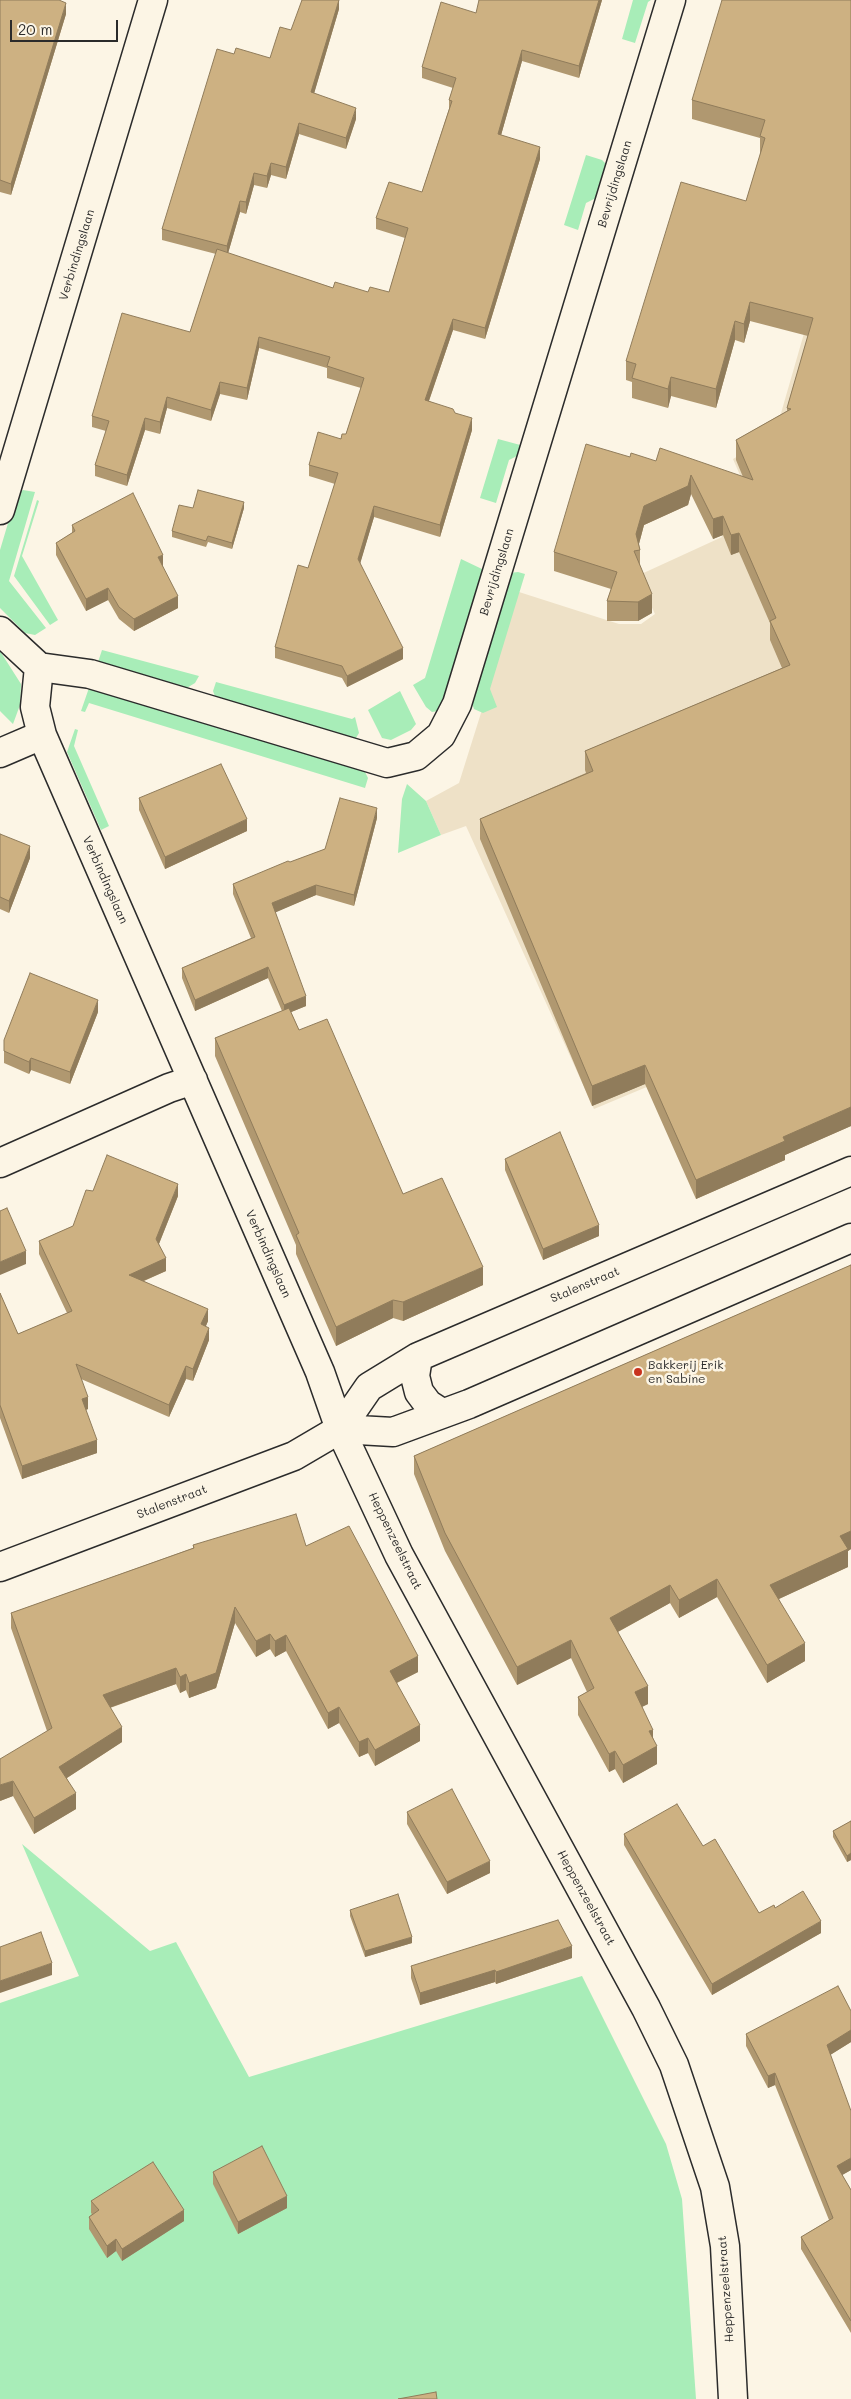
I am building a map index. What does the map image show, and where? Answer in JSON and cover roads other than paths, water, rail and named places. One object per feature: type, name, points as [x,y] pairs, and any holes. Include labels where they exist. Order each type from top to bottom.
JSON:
[{"type":"street","name":"Verbindingslaan","points":[[0,510],[153,0]]},
{"type":"street","name":"Bevrijdingslaan","points":[[39,668],[90,674],[387,763],[416,756],[441,735],[453,713],[459,696],[670,0]]},
{"type":"street","points":[[0,631],[39,668]]},
{"type":"street","name":"Verbindingslaan","points":[[39,668],[35,707],[42,735],[320,1372],[340,1429]]},
{"type":"street","points":[[0,753],[42,735]]},
{"type":"street","points":[[0,1163],[193,1080]]},
{"type":"street","name":"Stalenstraat","points":[[0,1567],[294,1456],[340,1429],[369,1387],[418,1357],[851,1171]]},
{"type":"street","points":[[340,1429],[393,1432],[478,1400],[851,1238]]},
{"type":"street","points":[[418,1357],[415,1376],[419,1392],[428,1404],[442,1413]]},
{"type":"street","name":"Heppenzeelstraat","points":[[340,1429],[400,1555],[642,1999],[674,2065],[715,2187],[725,2246],[732,2399]]},
{"type":"place","name":"Bakkerij Erik en Sabine","points":[[638,1372]]}]
